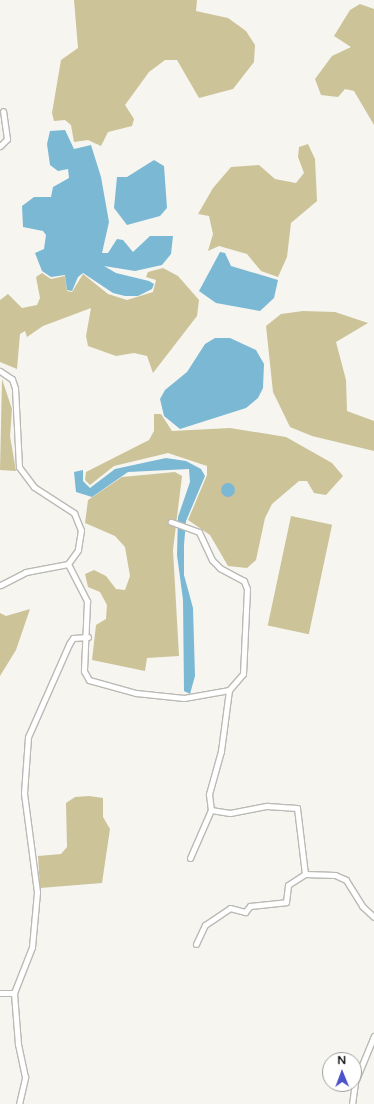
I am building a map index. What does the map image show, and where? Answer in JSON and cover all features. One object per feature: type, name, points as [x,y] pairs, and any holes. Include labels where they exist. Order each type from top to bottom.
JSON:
[{"type":"street","points":[[0,146],[7,139],[3,111]]},
{"type":"street","points":[[0,371],[12,379],[15,388],[19,467],[34,487],[74,514],[80,530],[78,550],[68,564],[26,572],[0,585]]},
{"type":"street","points":[[171,522],[199,532],[212,560],[220,568],[244,581],[247,589],[243,674],[229,690],[221,751],[209,794],[211,810],[190,858]]},
{"type":"street","points":[[68,564],[87,601],[88,636],[84,672],[89,680],[136,693],[184,698],[229,690]]},
{"type":"street","points":[[19,1104],[25,1077],[18,1044],[14,992],[32,946],[37,892],[24,793],[28,737],[69,644],[73,638],[88,636]]},
{"type":"street","points":[[211,810],[230,813],[267,806],[297,808],[305,874]]},
{"type":"street","points":[[196,944],[205,925],[230,908],[245,912],[250,906],[286,902],[288,885],[305,874],[336,875],[346,880],[362,906],[374,917]]},
{"type":"street","points":[[0,993],[14,992]]},
{"type":"street","points":[[352,1104],[355,1082],[374,1036]]},
{"type":"shaded area","points":[[74,0],[197,0],[196,11],[228,18],[246,31],[255,45],[254,62],[233,89],[199,98],[177,60],[165,60],[149,72],[125,105],[134,119],[132,126],[108,132],[101,146],[88,140],[74,142],[71,125],[65,120],[54,121],[52,113],[61,60],[78,48]]},
{"type":"shaded area","points":[[360,4],[374,9],[374,125],[354,91],[345,89],[338,97],[321,95],[315,79],[332,56],[351,47],[334,36],[350,10]]},
{"type":"shaded area","points":[[308,144],[315,159],[317,201],[291,223],[287,257],[278,277],[261,271],[247,254],[219,246],[208,251],[213,234],[209,216],[198,214],[213,188],[231,167],[259,165],[275,179],[296,183],[304,173],[298,157],[299,147]]},
{"type":"shaded area","points":[[163,268],[178,276],[199,300],[197,316],[153,373],[147,356],[134,353],[116,356],[88,346],[86,336],[91,308],[43,326],[27,337],[25,331],[20,334],[17,369],[0,362],[0,300],[8,294],[22,308],[37,305],[40,298],[36,277],[42,273],[51,279],[65,276],[67,291],[72,292],[83,274],[108,294],[127,300],[153,292],[156,280],[146,277],[148,272]]},
{"type":"shaded area","points":[[303,311],[335,312],[368,323],[336,342],[346,380],[347,411],[374,421],[374,451],[312,436],[290,427],[273,392],[266,326],[281,314]]},
{"type":"shaded area","points":[[2,379],[12,409],[10,436],[16,471],[0,470]]},
{"type":"shaded area","points":[[154,414],[161,414],[172,431],[230,428],[286,437],[332,463],[343,476],[326,495],[314,493],[307,481],[299,481],[272,504],[265,518],[256,560],[247,568],[228,566],[210,535],[188,520],[207,475],[207,466],[168,453],[114,466],[90,485],[85,480],[86,472],[149,440],[154,431]]},
{"type":"shaded area","points":[[175,472],[182,476],[173,550],[179,656],[147,658],[145,671],[92,660],[96,625],[106,619],[107,605],[100,592],[88,587],[85,574],[94,570],[106,576],[116,589],[125,590],[130,576],[125,547],[115,536],[85,523],[88,500],[122,477]]},
{"type":"shaded area","points":[[291,516],[332,525],[309,634],[268,626]]},
{"type":"shaded area","points":[[30,609],[16,650],[0,676],[0,613],[6,616]]},
{"type":"shaded area","points":[[89,796],[103,798],[103,817],[110,829],[102,883],[40,888],[38,856],[61,854],[67,847],[66,803],[75,797]]},
{"type":"water","points":[[65,130],[74,149],[91,145],[101,177],[109,222],[102,253],[108,253],[117,239],[123,240],[133,252],[150,236],[173,236],[171,254],[162,265],[135,271],[104,266],[116,273],[149,281],[154,284],[152,289],[138,296],[125,296],[113,293],[83,273],[78,277],[72,291],[67,290],[65,275],[51,277],[42,271],[35,253],[44,249],[46,235],[43,231],[23,227],[22,206],[34,197],[51,197],[53,187],[69,178],[68,169],[58,171],[50,165],[47,144],[50,131]]},
{"type":"water","points":[[154,160],[164,166],[167,208],[160,216],[127,225],[114,208],[117,177],[127,177]]},
{"type":"water","points":[[220,252],[225,253],[231,266],[278,280],[274,298],[260,311],[216,303],[199,291]]},
{"type":"water","points":[[215,338],[230,338],[256,350],[264,364],[263,388],[258,398],[246,408],[180,429],[164,416],[160,399],[165,390],[187,372],[205,344]]},
{"type":"water","points":[[166,458],[186,461],[201,469],[205,476],[186,521],[184,545],[184,575],[193,608],[195,676],[190,694],[184,691],[183,600],[177,555],[178,517],[190,482],[189,469],[128,472],[92,497],[76,492],[74,472],[83,470],[83,481],[90,488],[115,469]]},
{"type":"water","points":[[228,483],[233,485],[235,490],[233,495],[228,497],[223,495],[221,490],[223,485]]}]
